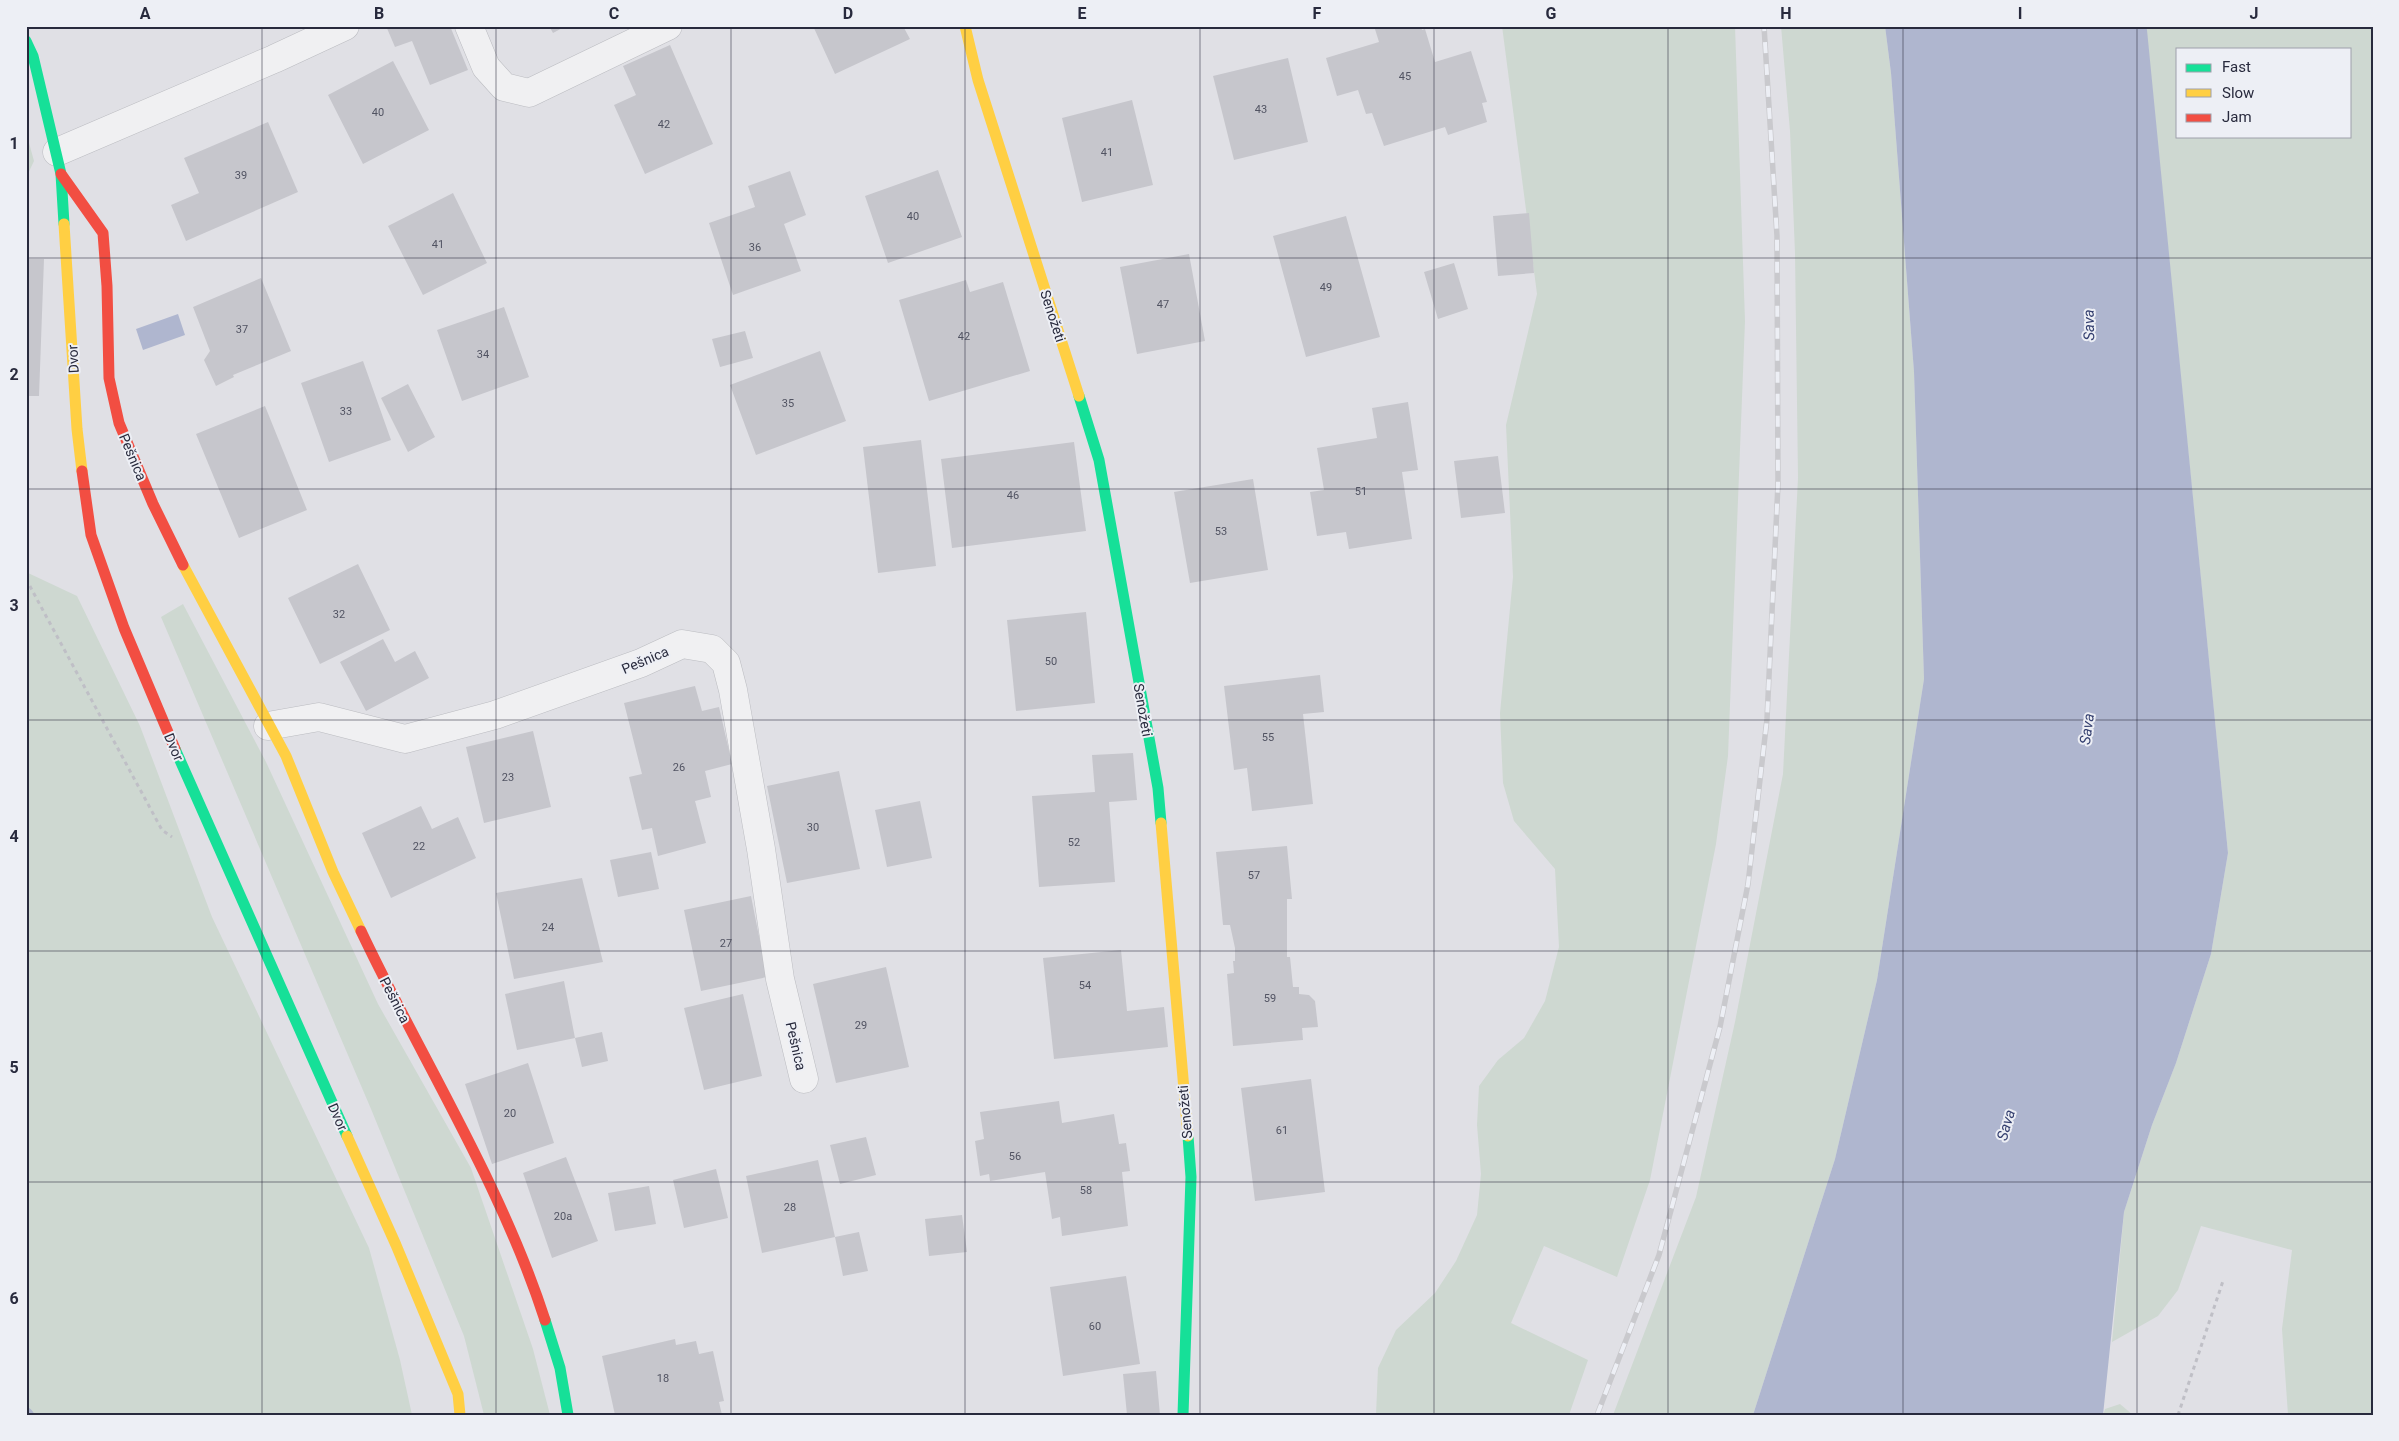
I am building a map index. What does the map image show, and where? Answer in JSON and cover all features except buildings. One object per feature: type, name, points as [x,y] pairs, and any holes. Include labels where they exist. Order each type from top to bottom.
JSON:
[{"type":"street","points":[[59,163],[345,26]]},
{"type":"street","points":[[469,26],[486,67],[504,86],[529,93],[668,26]]},
{"type":"street","name":"Senožeti","points":[[965,26],[978,80],[1099,460],[1158,788],[1191,1177],[1183,1415]]},
{"type":"street","name":"Dvor","points":[[26,41],[33,56],[59,163],[77,429],[91,535],[124,628],[172,742],[400,1254],[458,1394],[460,1415]]},
{"type":"street","name":"Pešnica","points":[[59,163],[103,233],[107,286],[108,378],[119,423],[153,504],[201,602],[286,756],[341,889],[394,1000],[478,1160],[532,1280],[560,1368],[568,1415]]},
{"type":"street","name":"Pešnica","points":[[268,726],[319,717],[405,739],[495,715],[641,663],[682,644],[712,649],[726,662],[733,690],[761,849],[780,979],[804,1079]]},
{"type":"path","points":[[26,579],[162,830],[178,840]]},
{"type":"path","points":[[2178,1415],[2222,1281]]},
{"type":"shaded area","points":[[1502,26],[1735,26],[1745,321],[1728,756],[1716,844],[1650,1180],[1617,1277],[1544,1246],[1511,1323],[1588,1360],[1569,1415],[1376,1415],[1378,1368],[1396,1330],[1435,1293],[1456,1261],[1477,1215],[1481,1174],[1477,1125],[1479,1086],[1498,1060],[1524,1038],[1545,1001],[1559,947],[1555,869],[1514,821],[1503,783],[1500,713],[1513,577],[1506,425],[1537,294]]},
{"type":"shaded area","points":[[1781,26],[1885,26],[1891,73],[1914,372],[1924,679],[1877,980],[1835,1159],[1753,1415],[1613,1415],[1696,1197],[1735,1022],[1783,774],[1798,478],[1795,253],[1790,131]]},
{"type":"shaded area","points":[[2146,26],[2373,26],[2373,1415],[2288,1415],[2282,1329],[2292,1250],[2201,1226],[2178,1290],[2158,1316],[2112,1342],[2124,1212],[2152,1125],[2176,1063],[2211,954],[2228,853]]},
{"type":"shaded area","points":[[26,132],[34,161],[26,178]]},
{"type":"shaded area","points":[[26,572],[77,596],[140,726],[212,917],[369,1248],[400,1360],[412,1415],[26,1415]]},
{"type":"shaded area","points":[[183,604],[266,762],[378,1004],[471,1168],[533,1349],[550,1415],[484,1415],[464,1336],[371,1109],[161,617]]},
{"type":"shaded area","points":[[2120,1404],[2133,1415],[2103,1415],[2105,1409]]},
{"type":"water","name":"Sava","points":[[1885,26],[2146,26],[2147,30],[2228,853],[2211,954],[2176,1063],[2152,1125],[2124,1212],[2103,1415],[1753,1415],[1835,1159],[1877,980],[1924,679],[1914,372],[1891,73]]},
{"type":"water","points":[[178,314],[185,335],[143,350],[136,329]]},
{"type":"railway","points":[[1597,1415],[1659,1255],[1720,1027],[1748,884],[1767,719],[1778,484],[1777,236],[1764,26]]},
{"type":"traffic: fast","points":[[26,41],[33,56],[61,174],[64,224]]},
{"type":"traffic: fast","points":[[1079,396],[1099,460],[1158,788],[1161,823]]},
{"type":"traffic: fast","points":[[175,749],[347,1136]]},
{"type":"traffic: fast","points":[[1183,1415],[1191,1177],[1188,1136]]},
{"type":"traffic: fast","points":[[545,1320],[560,1368],[568,1415]]},
{"type":"traffic: slow","points":[[965,26],[978,80],[1079,396]]},
{"type":"traffic: slow","points":[[64,224],[77,429],[82,471]]},
{"type":"traffic: slow","points":[[183,565],[286,756],[333,872],[361,931]]},
{"type":"traffic: slow","points":[[1161,823],[1188,1136]]},
{"type":"traffic: slow","points":[[347,1136],[396,1245],[458,1394],[460,1415]]},
{"type":"traffic: jam","points":[[61,174],[103,233],[107,286],[109,378],[119,423],[153,504],[183,565]]},
{"type":"traffic: jam","points":[[82,471],[91,535],[124,628],[175,749]]},
{"type":"traffic: jam","points":[[361,931],[484,1171],[527,1270],[545,1320]]}]
